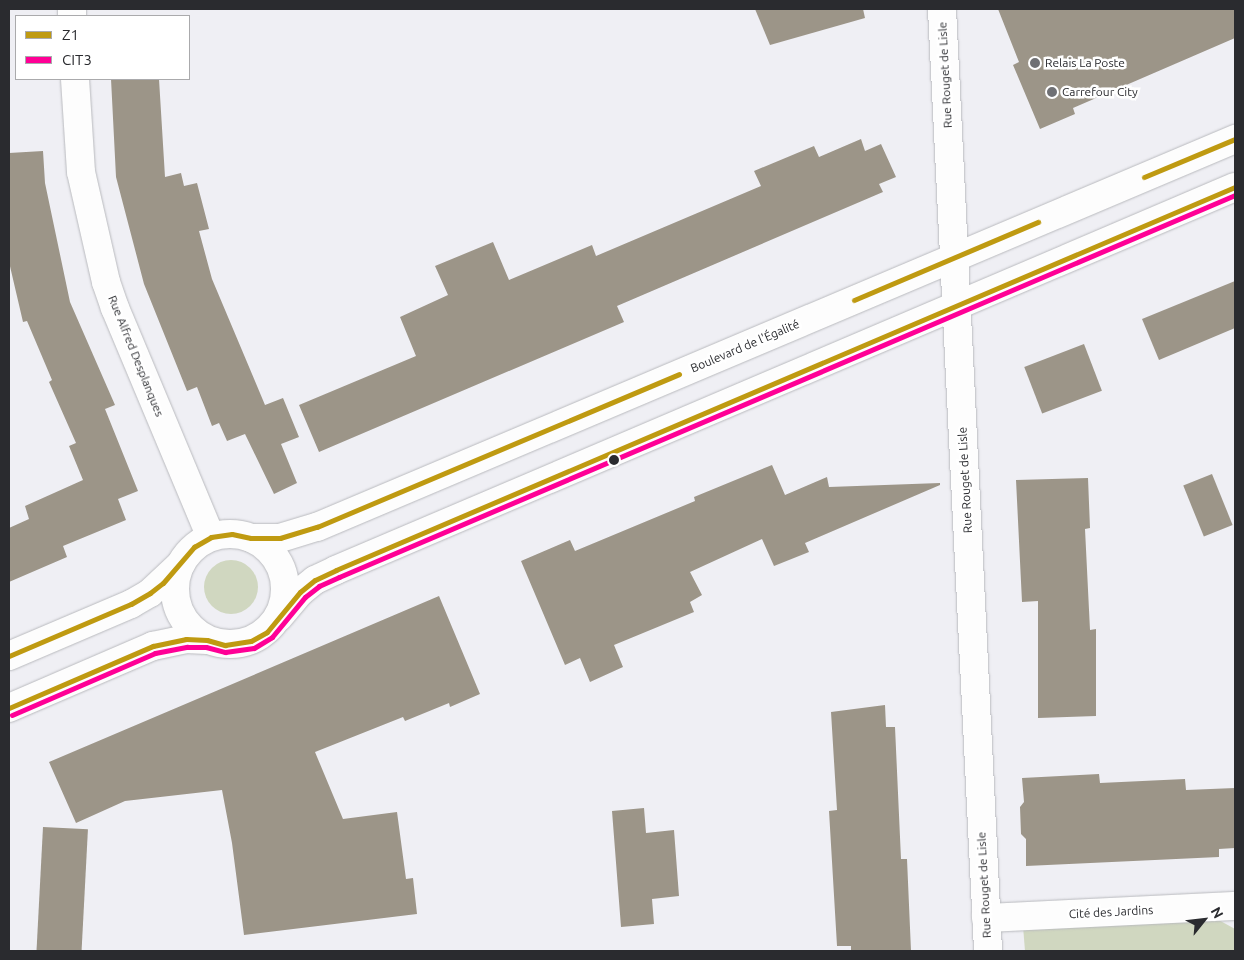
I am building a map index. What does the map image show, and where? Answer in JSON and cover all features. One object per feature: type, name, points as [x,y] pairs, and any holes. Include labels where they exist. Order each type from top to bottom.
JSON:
[{"type":"main road","name":"Rue Rouget de Lisle","points":[[942,9],[988,951]]},
{"type":"main road","name":"Rue Alfred Desplanques","points":[[75,80],[81,172],[106,282],[115,308],[211,537]]},
{"type":"main road","name":"Boulevard de l'Égalité","points":[[252,538],[280,538],[318,527],[1235,139]]},
{"type":"main road","points":[[9,708],[153,646],[186,639],[207,640],[225,645],[243,643],[267,632],[300,592],[314,580],[1235,187]]},
{"type":"main road","points":[[9,656],[131,604],[150,593],[181,564],[194,547],[211,537],[232,534],[252,538],[268,548],[283,572],[286,590],[279,617]]},
{"type":"main road","points":[[181,564],[175,582],[176,603],[188,625],[207,640]]},
{"type":"main road","name":"Cité des Jardins","points":[[986,918],[1235,906]]},
{"type":"green space","points":[[231,560],[241,562],[250,568],[256,577],[258,587],[256,597],[250,606],[241,612],[231,614],[221,612],[212,606],[206,597],[204,587],[206,577],[212,568],[221,562]]},
{"type":"green space","points":[[1215,918],[1235,929],[1235,951],[1025,951],[1023,926]]},
{"type":"building","points":[[755,9],[863,9],[865,18],[770,45]]},
{"type":"building","points":[[998,9],[1235,9],[1235,38],[1073,108],[1075,114],[1040,129],[1013,65],[1019,62]]},
{"type":"building","points":[[111,80],[159,80],[165,177],[181,173],[184,186],[197,183],[209,229],[199,231],[212,279],[265,405],[283,398],[299,437],[281,444],[297,483],[274,494],[245,434],[227,441],[219,423],[212,426],[197,387],[187,391],[144,284],[116,177]]},
{"type":"building","points":[[861,139],[865,151],[881,144],[896,177],[879,184],[883,192],[617,306],[624,322],[319,452],[299,405],[416,356],[400,317],[448,295],[435,266],[493,242],[509,280],[592,245],[596,256],[761,186],[754,171],[814,146],[819,157]]},
{"type":"building","points":[[43,151],[45,183],[70,302],[115,405],[105,409],[138,491],[118,499],[126,520],[63,546],[67,557],[9,582],[9,528],[29,519],[25,506],[83,480],[69,446],[76,443],[49,382],[52,380],[27,321],[23,322],[9,262],[9,153]]},
{"type":"building","points":[[1235,281],[1235,328],[1159,360],[1142,319]]},
{"type":"building","points":[[1084,344],[1102,391],[1042,414],[1024,367]]},
{"type":"building","points":[[772,465],[785,495],[827,477],[829,487],[940,483],[940,485],[805,543],[809,552],[774,566],[762,539],[690,572],[702,595],[690,602],[694,612],[614,645],[623,667],[590,682],[580,658],[565,665],[521,561],[570,540],[575,551],[695,501],[694,497]]},
{"type":"building","points":[[1212,474],[1233,525],[1204,537],[1183,486]]},
{"type":"building","points":[[1088,478],[1090,528],[1085,529],[1090,630],[1096,629],[1096,716],[1038,718],[1038,601],[1022,602],[1016,480]]},
{"type":"building","points":[[439,596],[480,694],[450,707],[449,703],[405,721],[403,717],[315,752],[343,819],[397,812],[406,879],[413,878],[417,914],[244,935],[232,843],[222,790],[125,801],[76,823],[49,762]]},
{"type":"building","points":[[885,705],[886,727],[895,727],[901,859],[907,859],[911,951],[851,951],[851,946],[837,946],[829,811],[837,810],[831,712]]},
{"type":"building","points":[[1099,774],[1100,783],[1185,779],[1186,790],[1235,788],[1235,848],[1219,849],[1219,857],[1026,866],[1026,839],[1021,834],[1020,807],[1024,802],[1022,778]]},
{"type":"building","points":[[644,808],[646,833],[674,830],[679,896],[652,899],[654,924],[621,927],[612,811]]},
{"type":"building","points":[[43,827],[88,829],[82,951],[37,951]]},
{"type":"transit line","name":"Z1","points":[[1144,177],[1235,139]]},
{"type":"transit line","name":"Z1","points":[[9,708],[153,646],[186,639],[207,640],[225,645],[251,641],[267,632],[300,592],[315,580],[336,570],[1235,187]]},
{"type":"transit line","name":"CIT3","points":[[12,715],[155,653],[187,647],[206,647],[225,652],[254,648],[272,637],[305,597],[319,586],[1235,195]]},
{"type":"transit line","name":"Z1","points":[[854,300],[1038,222]]},
{"type":"transit line","name":"Z1","points":[[9,656],[131,604],[150,593],[163,583],[194,547],[211,537],[232,534],[251,538],[280,538],[317,527],[679,374]]},
{"type":"place","name":"Relais La Poste","points":[[1035,63]]},
{"type":"place","name":"Carrefour City","points":[[1052,92]]}]
